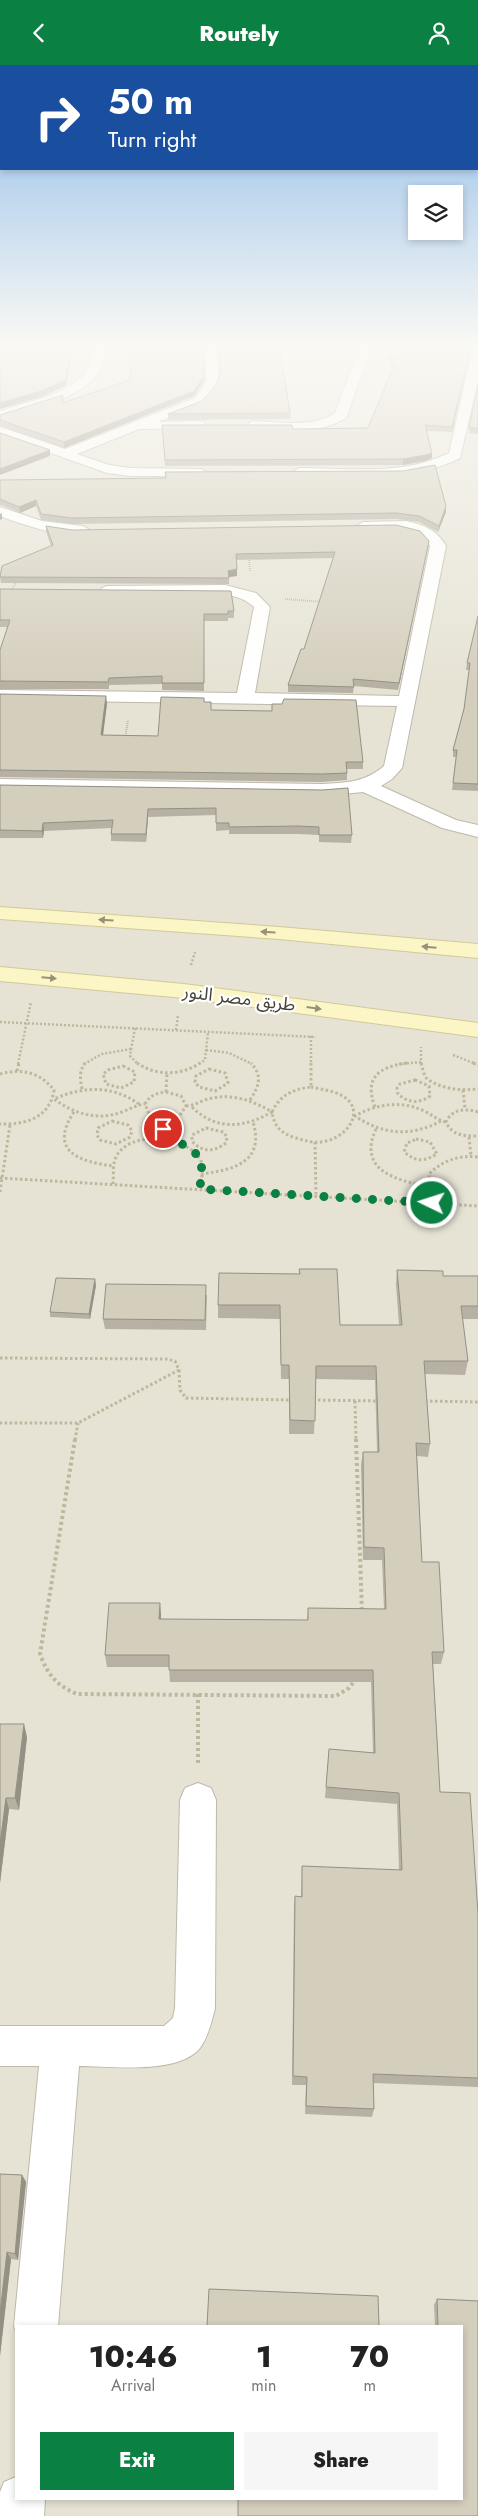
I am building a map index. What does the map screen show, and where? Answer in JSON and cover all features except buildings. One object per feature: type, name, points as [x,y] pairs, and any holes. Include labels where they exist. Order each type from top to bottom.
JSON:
[{"type":"street","points":[[75,458],[107,469],[130,472],[215,473]]},
{"type":"street","points":[[284,472],[404,471],[426,468],[444,463],[450,458]]},
{"type":"street","points":[[0,511],[33,525],[51,529],[103,530]]},
{"type":"street","points":[[0,785],[322,790],[366,786],[383,779],[393,768],[438,545],[436,538],[427,532],[413,527],[347,526]]},
{"type":"street","points":[[92,591],[225,590],[250,596],[262,607],[246,698]]},
{"type":"street","points":[[0,695],[406,701]]},
{"type":"street","points":[[366,786],[449,824],[478,831]]},
{"type":"street","points":[[0,913],[202,927],[478,951]]},
{"type":"street","name":"طريق مصر النور","points":[[0,974],[181,1001],[478,1031]]},
{"type":"street","points":[[0,2046],[166,2046],[182,2040],[191,2025],[195,2008],[198,1800]]},
{"type":"street","points":[[36,2325],[61,2046]]},
{"type":"street","points":[[20,2516],[21,2500]]},
{"type":"path","points":[[11,591],[29,559],[51,529]]},
{"type":"path","points":[[249,547],[250,596],[328,602]]},
{"type":"path","points":[[117,786],[132,697]]},
{"type":"path","points":[[176,1031],[181,1001],[202,927]]},
{"type":"path","points":[[17,1071],[32,997]]},
{"type":"path","points":[[0,1022],[321,1037]]},
{"type":"path","points":[[135,1028],[130,1056],[137,1064],[150,1071],[167,1074],[189,1071],[205,1060],[208,1032]]},
{"type":"path","points":[[311,1031],[311,1087]]},
{"type":"path","points":[[413,1044],[427,1047]]},
{"type":"path","points":[[420,1046],[422,1072],[427,1078],[443,1087],[462,1090],[478,1089]]},
{"type":"path","points":[[82,1089],[79,1081],[80,1071],[85,1063],[94,1056],[105,1052],[131,1049]]},
{"type":"path","points":[[206,1050],[238,1054],[249,1061],[257,1070],[260,1080],[258,1091],[250,1100]]},
{"type":"path","points":[[448,1053],[478,1065]]},
{"type":"path","points":[[375,1107],[370,1093],[373,1078],[382,1070],[393,1065],[422,1062]]},
{"type":"path","points":[[137,1064],[130,1068],[115,1067],[103,1074],[103,1079],[106,1084],[139,1104]]},
{"type":"path","points":[[198,1066],[201,1071]]},
{"type":"path","points":[[54,1099],[82,1089],[128,1086],[134,1082],[135,1072],[130,1068]]},
{"type":"path","points":[[218,1069],[228,1078],[228,1083],[215,1091],[199,1087],[195,1082],[196,1076],[201,1071],[218,1069]]},
{"type":"path","points":[[0,1074],[17,1071],[42,1076],[54,1091],[54,1099],[49,1109],[39,1117],[25,1123],[0,1124]]},
{"type":"path","points":[[166,1092],[167,1074]]},
{"type":"path","points":[[423,1082],[427,1078]]},
{"type":"path","points":[[355,1116],[375,1107],[410,1104],[425,1100],[430,1096],[429,1086],[423,1082],[407,1081],[400,1084],[397,1089],[398,1094],[410,1104],[446,1122],[453,1132],[469,1137],[478,1136]]},
{"type":"path","points":[[311,1087],[324,1088],[342,1096],[353,1107],[355,1116],[351,1127],[343,1135],[330,1140],[303,1141],[283,1133],[272,1119],[272,1112],[280,1097],[299,1088],[311,1087]]},
{"type":"path","points":[[462,1090],[465,1109]]},
{"type":"path","points":[[215,1091],[215,1098]]},
{"type":"path","points":[[145,1104],[152,1095],[166,1092],[181,1096],[186,1106]]},
{"type":"path","points":[[186,1106],[192,1107],[215,1098],[228,1097],[250,1100],[272,1112]]},
{"type":"path","points":[[54,1099],[74,1112],[87,1115],[115,1114],[139,1104],[145,1104]]},
{"type":"path","points":[[145,1104],[149,1114],[164,1119],[179,1115],[186,1106]]},
{"type":"path","points":[[192,1107],[198,1114],[209,1121],[236,1126],[253,1122],[272,1112]]},
{"type":"path","points":[[446,1122],[452,1113],[465,1109],[478,1112]]},
{"type":"path","points":[[74,1112],[66,1122],[62,1133],[64,1143],[71,1153],[83,1161],[114,1166]]},
{"type":"path","points":[[112,1121],[128,1125],[132,1131],[130,1137],[116,1144],[100,1140],[96,1135],[98,1128],[112,1121],[115,1114]]},
{"type":"path","points":[[355,1116],[376,1129],[405,1133],[418,1132],[441,1121]]},
{"type":"path","points":[[161,1139],[164,1119]]},
{"type":"path","points":[[206,1128],[209,1121]]},
{"type":"path","points":[[201,1174],[217,1173],[244,1162],[253,1153],[258,1143],[258,1132],[253,1122]]},
{"type":"path","points":[[0,1192],[10,1125]]},
{"type":"path","points":[[113,1184],[116,1157],[129,1146],[139,1142],[161,1139],[184,1144],[194,1148],[203,1151],[212,1151],[226,1143],[227,1137],[223,1132],[206,1128],[192,1135],[194,1148],[202,1161],[200,1189]]},
{"type":"path","points":[[376,1129],[370,1139],[369,1150],[373,1161],[382,1171],[396,1179],[430,1187]]},
{"type":"path","points":[[416,1139],[418,1132]]},
{"type":"path","points":[[469,1137],[472,1156]]},
{"type":"path","points":[[416,1139],[425,1139],[437,1148],[437,1154],[432,1159],[416,1161],[404,1152],[404,1146],[408,1141],[416,1139]]},
{"type":"path","points":[[125,1141],[129,1146]]},
{"type":"path","points":[[314,1142],[316,1196]]},
{"type":"path","points":[[432,1203],[429,1175],[434,1168],[450,1159],[478,1157]]},
{"type":"path","points":[[1,1178],[478,1206]]},
{"type":"path","points":[[0,1358],[166,1359],[174,1361],[179,1370],[180,1390],[186,1398],[296,1400]]},
{"type":"path","points":[[0,1423],[78,1423],[179,1370]]},
{"type":"path","points":[[306,1400],[383,1401]]},
{"type":"path","points":[[354,1401],[362,1615]]},
{"type":"path","points":[[421,1401],[478,1402]]},
{"type":"path","points":[[78,1423],[40,1653],[44,1667],[52,1679],[62,1688],[77,1694],[336,1696],[349,1688],[359,1675]]},
{"type":"path","points":[[198,1694],[198,1800]]},
{"type":"shaded area","points":[[0,458],[478,458],[478,2516],[0,2516]]},
{"type":"route","points":[[163,1129],[161,1139],[184,1144],[193,1149],[202,1161],[200,1189],[432,1203]]}]
